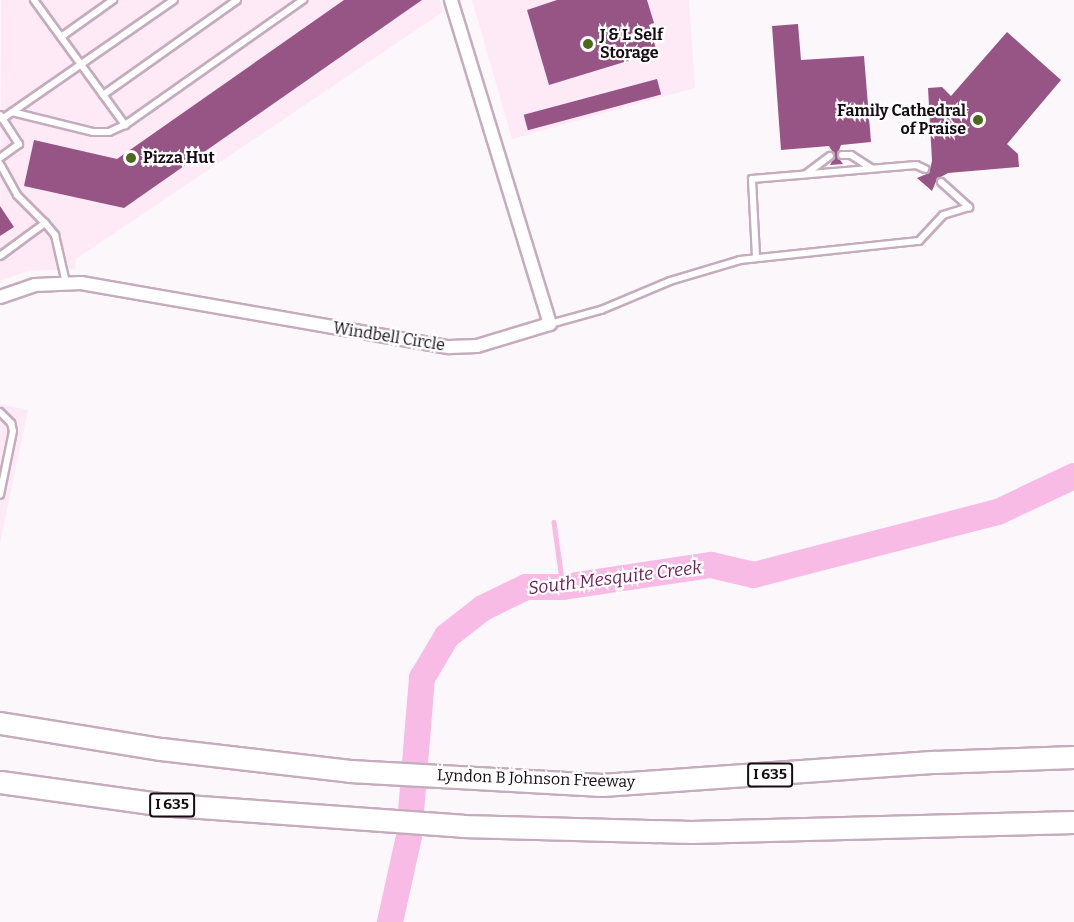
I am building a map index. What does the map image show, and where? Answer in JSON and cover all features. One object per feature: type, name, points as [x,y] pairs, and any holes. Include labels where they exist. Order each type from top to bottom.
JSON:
[{"type":"highway","points":[[0,710],[61,733]]},
{"type":"highway","name":"Lyndon B Johnson Freeway","points":[[0,723],[350,771],[602,785],[935,762],[1074,757]]},
{"type":"highway","points":[[935,762],[1074,748]]},
{"type":"highway","name":"I 635","points":[[0,782],[70,794],[462,826],[691,832],[1072,822]]},
{"type":"highway","points":[[0,788],[70,794]]},
{"type":"street","points":[[451,0],[550,324]]},
{"type":"street","name":"Windbell Circle","points":[[0,297],[35,285],[66,283],[435,346],[477,346],[550,324]]},
{"type":"lane","points":[[61,37],[113,0]]},
{"type":"lane","points":[[0,158],[19,144],[1,117],[12,112],[174,0]]},
{"type":"lane","points":[[103,95],[237,0]]},
{"type":"lane","points":[[12,112],[93,132],[109,132],[125,125],[303,0]]},
{"type":"lane","points":[[38,1],[61,37],[125,125]]},
{"type":"lane","points":[[842,155],[851,155],[871,169]]},
{"type":"lane","points":[[806,174],[830,156]]},
{"type":"lane","points":[[0,164],[17,195],[55,235],[66,283]]},
{"type":"lane","points":[[756,256],[752,179],[916,165],[925,169]]},
{"type":"lane","points":[[550,324],[601,310],[670,281],[756,256],[919,242],[943,215],[969,207],[941,182]]},
{"type":"lane","points":[[0,256],[45,223]]},
{"type":"lane","points":[[0,412],[11,423],[13,431],[0,495]]},
{"type":"shaded area","points":[[1,0],[440,0],[443,12],[76,259],[75,269],[28,271],[0,281]]},
{"type":"shaded area","name":"J & L Self Storage","points":[[472,0],[689,0],[695,88],[512,139]]},
{"type":"shaded area","points":[[0,404],[28,410],[0,543]]},
{"type":"building","points":[[344,0],[422,0],[124,208],[24,186],[34,140],[117,159]]},
{"type":"building","points":[[557,0],[647,0],[654,23],[649,25],[657,52],[549,85],[527,10]]},
{"type":"building","name":"Family Cathedral of Praise","points":[[798,24],[801,60],[864,56],[871,142],[841,145],[837,156],[843,164],[830,165],[835,156],[829,146],[781,150],[772,26]]},
{"type":"building","name":"Family Cathedral of Praise","points":[[1007,32],[1061,80],[1007,144],[1018,154],[1019,167],[948,173],[937,179],[932,191],[917,178],[929,173],[932,161],[928,88],[942,87],[951,96]]},
{"type":"building","points":[[657,79],[661,94],[528,130],[524,115]]},
{"type":"building","points":[[0,206],[14,227],[0,236]]},
{"type":"waterway","name":"South Mesquite Creek","points":[[390,922],[409,836],[422,678],[447,636],[483,608],[526,587],[563,587],[711,565],[754,575],[998,512],[1074,476]]},
{"type":"waterway","points":[[554,522],[563,587]]},
{"type":"place","name":"J & L Self Storage","points":[[588,44]]},
{"type":"place","name":"Family Cathedral of Praise","points":[[978,120]]},
{"type":"place","name":"Pizza Hut","points":[[131,158]]}]
